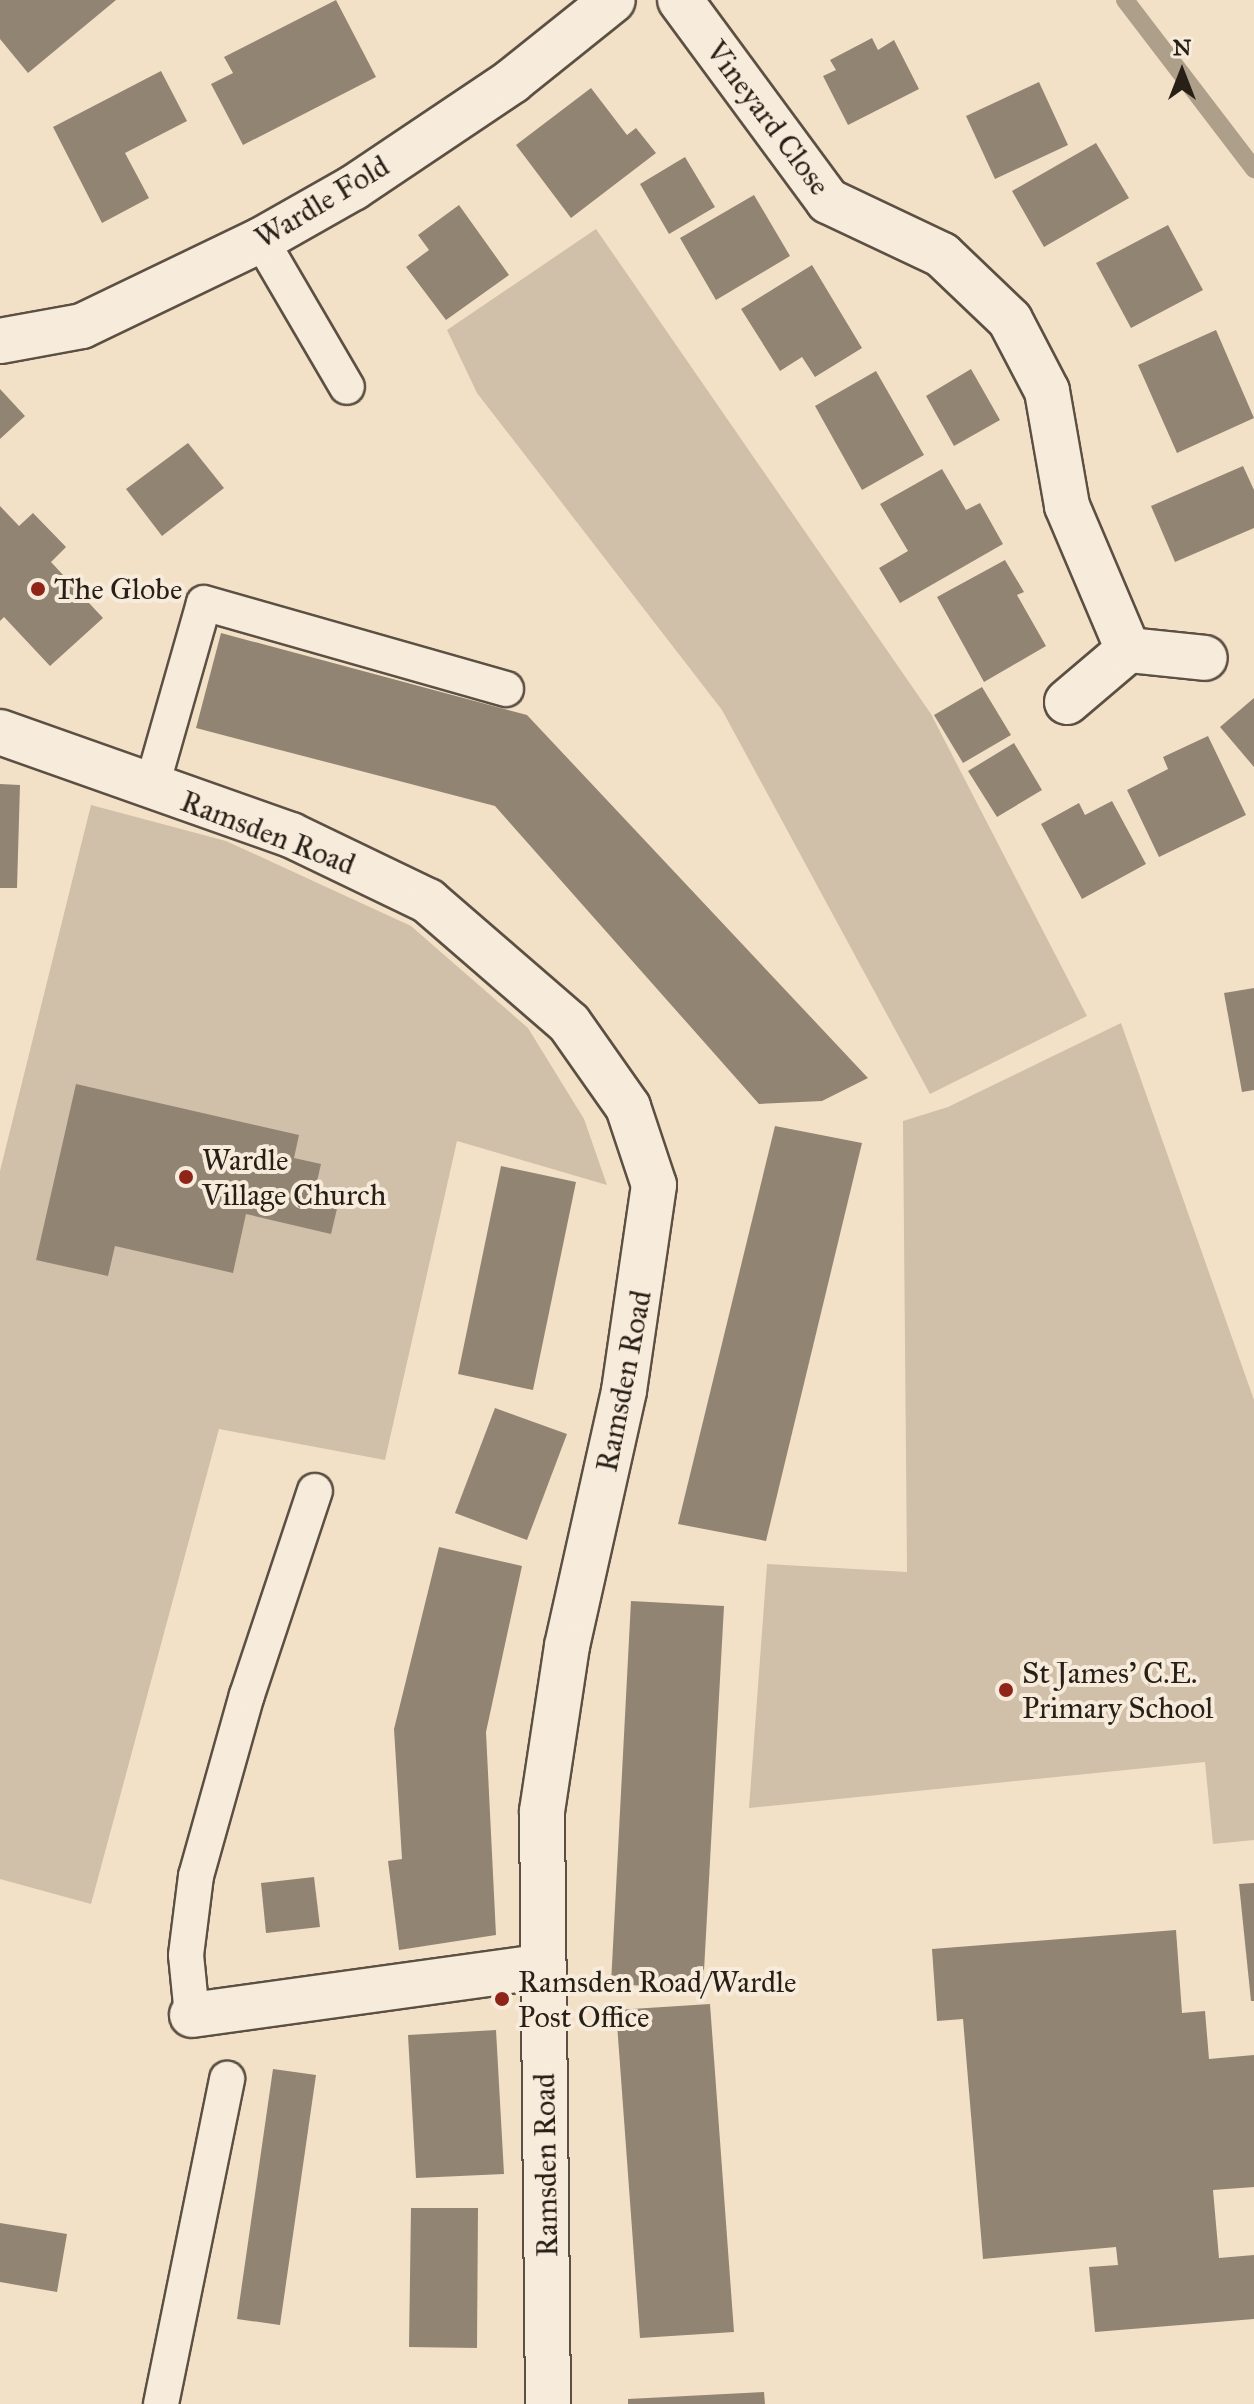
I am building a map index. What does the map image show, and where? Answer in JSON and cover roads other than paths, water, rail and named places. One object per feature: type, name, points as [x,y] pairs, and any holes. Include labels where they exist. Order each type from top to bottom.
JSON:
[{"type":"street","name":"Wardle Fold","points":[[0,341],[82,326],[261,240],[353,188],[512,81],[613,0]]},
{"type":"street","name":"Vineyard Close","points":[[680,0],[828,201],[942,255],[1010,320],[1047,391],[1067,506],[1128,650]]},
{"type":"street","points":[[1067,702],[1128,650],[1205,658]]},
{"type":"street","name":"Ramsden Road","points":[[0,732],[151,789],[291,835],[428,901],[569,1023],[628,1107],[654,1185],[624,1391],[567,1646],[542,1811],[548,2404]]},
{"type":"street","points":[[192,2015],[544,1966]]},
{"type":"lane","points":[[261,240],[347,387]]},
{"type":"lane","points":[[151,789],[204,603],[506,689]]},
{"type":"lane","points":[[192,2015],[186,1955],[196,1876],[247,1695],[315,1491]]},
{"type":"lane","points":[[161,2404],[227,2079]]},
{"type":"waterway","points":[[1125,0],[1254,169]]},
{"type":"place","name":"The Globe","points":[[38,589]]},
{"type":"place","name":"Wardle Village Church","points":[[186,1177]]},
{"type":"place","name":"St James' C.E. Primary School","points":[[1006,1690]]},
{"type":"place","name":"Ramsden Road/Wardle Post Office","points":[[502,1999]]}]
